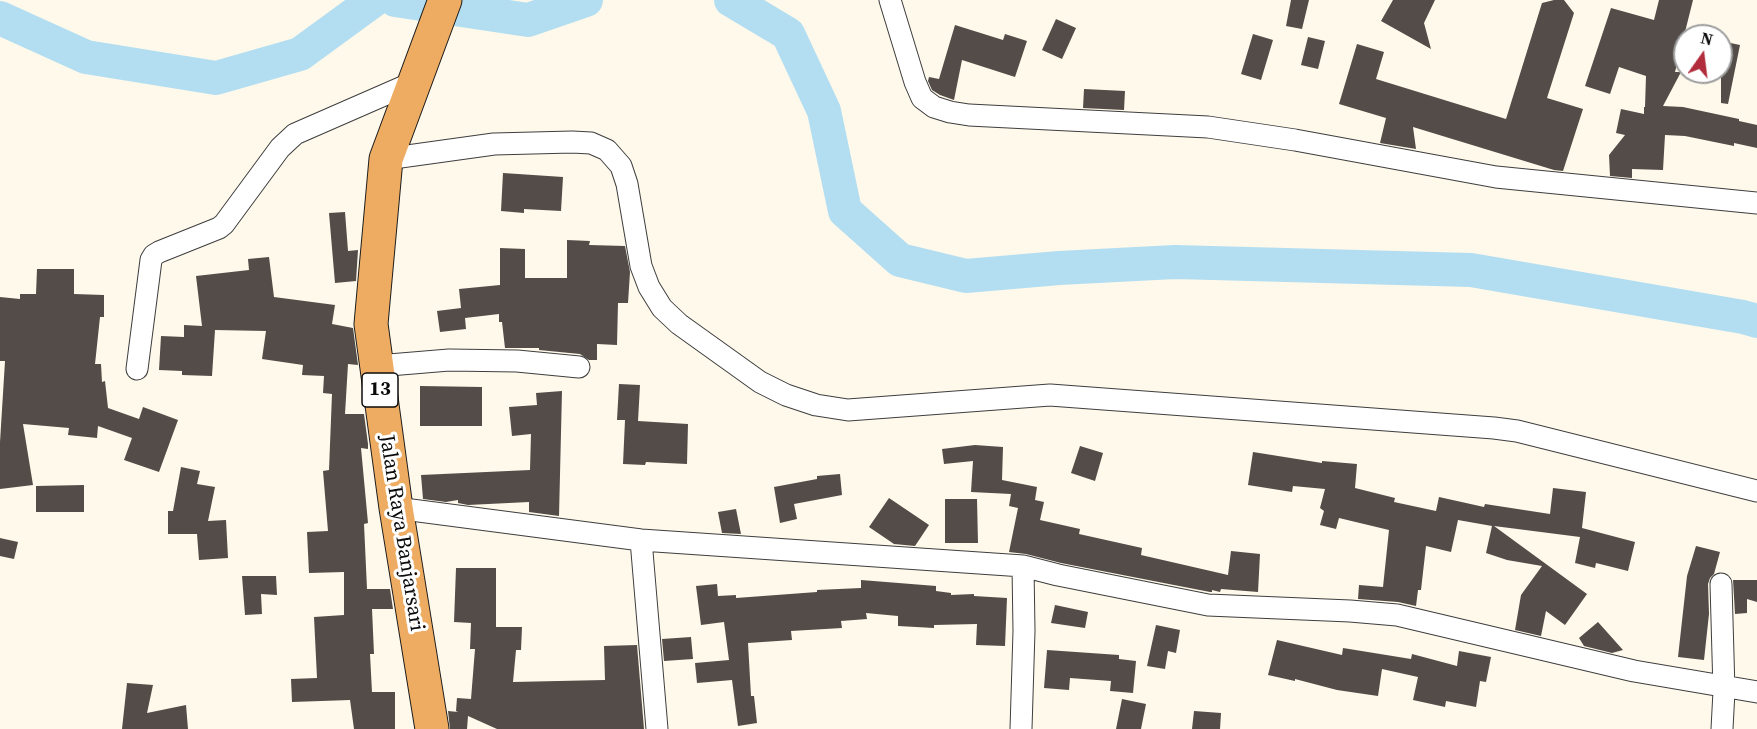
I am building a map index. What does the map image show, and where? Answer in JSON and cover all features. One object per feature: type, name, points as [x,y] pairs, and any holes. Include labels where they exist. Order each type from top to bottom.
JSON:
[{"type":"highway","name":"13","points":[[419,69],[445,0]]},
{"type":"highway","name":"Jalan Raya Banjarsari","points":[[419,69],[386,159],[371,324],[396,508],[432,729]]},
{"type":"street","points":[[890,0],[922,98],[934,107],[950,112],[969,115],[1208,127],[1496,177],[1757,203]]},
{"type":"street","points":[[137,369],[151,260],[154,255],[224,224],[280,148],[295,134],[419,69]]},
{"type":"street","points":[[386,159],[494,144],[591,143],[607,150],[621,166],[627,184],[641,266],[649,287],[662,308],[678,324],[760,382],[786,395],[816,405],[848,410],[1050,395],[1494,428],[1517,431],[1757,491]]},
{"type":"street","points":[[377,366],[449,360],[517,361],[579,367]]},
{"type":"street","points":[[396,508],[641,540],[1023,566],[1208,605],[1397,615],[1634,671],[1757,692]]},
{"type":"street","points":[[641,540],[657,729]]},
{"type":"street","points":[[1021,729],[1023,566]]},
{"type":"street","points":[[1721,584],[1722,729]]},
{"type":"building","points":[[1291,0],[1309,0],[1302,29],[1286,26]]},
{"type":"building","points":[[1393,0],[1435,0],[1424,23],[1431,49],[1381,21]]},
{"type":"building","points":[[1564,0],[1574,13],[1547,98],[1583,109],[1563,171],[1413,127],[1416,149],[1380,143],[1386,118],[1339,104],[1357,44],[1384,52],[1376,79],[1506,119],[1542,3]]},
{"type":"building","points":[[1659,0],[1693,0],[1687,24],[1673,24],[1675,84],[1663,106],[1683,107],[1757,125],[1757,148],[1734,143],[1734,146],[1685,136],[1665,135],[1663,170],[1632,169],[1632,178],[1610,176],[1609,155],[1625,135],[1616,133],[1621,109],[1644,114],[1646,76],[1619,67],[1610,94],[1585,86],[1611,8],[1654,20]]},
{"type":"building","points":[[1056,19],[1076,28],[1062,59],[1042,50]]},
{"type":"building","points":[[955,25],[1003,40],[1005,34],[1027,41],[1015,77],[962,60],[954,100],[932,90],[928,81],[929,77],[939,79]]},
{"type":"building","points":[[1253,34],[1273,40],[1261,80],[1241,74]]},
{"type":"building","points":[[1308,37],[1325,41],[1318,69],[1301,65]]},
{"type":"building","points":[[1733,44],[1740,45],[1733,79]]},
{"type":"building","points":[[1721,84],[1732,84],[1728,104],[1721,103]]},
{"type":"building","points":[[1084,89],[1125,91],[1124,110],[1083,108]]},
{"type":"building","points":[[503,173],[563,177],[561,211],[524,209],[524,213],[501,211]]},
{"type":"building","points":[[345,212],[348,251],[358,250],[356,281],[335,283],[329,213]]},
{"type":"building","points":[[567,240],[590,241],[589,245],[625,246],[630,272],[628,303],[618,303],[617,345],[597,344],[597,360],[589,360],[580,354],[539,350],[539,348],[505,348],[499,314],[465,318],[466,329],[440,332],[437,311],[461,308],[459,289],[500,285],[500,248],[525,249],[525,278],[567,278]]},
{"type":"building","points":[[269,257],[274,297],[335,305],[332,324],[353,328],[358,365],[348,364],[345,414],[364,414],[368,444],[368,449],[361,448],[368,523],[364,524],[367,589],[390,589],[393,609],[372,609],[374,654],[370,654],[372,692],[395,692],[395,729],[354,729],[350,700],[292,702],[291,679],[317,678],[314,617],[344,615],[344,572],[309,573],[307,532],[328,531],[323,471],[329,470],[332,394],[323,393],[324,376],[302,375],[303,365],[262,359],[266,331],[215,330],[212,376],[182,375],[182,371],[159,370],[161,336],[184,337],[184,325],[202,326],[196,276],[249,270],[248,259]]},
{"type":"building","points":[[37,269],[74,269],[74,294],[104,295],[104,317],[100,317],[95,364],[101,364],[102,382],[105,381],[108,408],[139,419],[143,407],[178,420],[159,472],[124,460],[132,438],[98,426],[97,438],[68,435],[69,428],[23,424],[33,485],[0,489],[0,442],[5,361],[0,361],[0,297],[20,299],[20,294],[36,294]]},
{"type":"building","points":[[619,384],[640,385],[638,421],[688,424],[687,464],[646,462],[645,465],[623,464],[625,420],[617,420]]},
{"type":"building","points":[[420,386],[482,387],[482,426],[420,426]]},
{"type":"building","points":[[562,391],[559,516],[529,512],[529,502],[468,505],[458,503],[458,500],[446,502],[423,499],[421,475],[530,470],[531,434],[512,436],[509,407],[537,405],[536,393]]},
{"type":"building","points":[[975,445],[1003,447],[1002,480],[1037,487],[1035,500],[1044,502],[1040,520],[1080,529],[1079,534],[1142,548],[1141,555],[1228,575],[1231,551],[1260,554],[1258,592],[1221,589],[1220,592],[1212,590],[1210,592],[1009,552],[1018,508],[1009,506],[1011,494],[971,492],[973,461],[944,464],[942,449]]},
{"type":"building","points":[[1080,446],[1103,453],[1095,481],[1071,473]]},
{"type":"building","points":[[1253,452],[1322,463],[1322,461],[1357,464],[1355,488],[1395,498],[1394,502],[1436,511],[1439,497],[1484,507],[1485,504],[1550,514],[1553,488],[1586,492],[1582,528],[1635,542],[1628,571],[1596,563],[1595,568],[1575,563],[1580,537],[1494,526],[1587,594],[1565,625],[1546,611],[1541,636],[1515,630],[1521,595],[1542,566],[1507,560],[1486,553],[1492,526],[1458,520],[1451,552],[1426,546],[1421,590],[1418,590],[1416,606],[1398,602],[1358,599],[1359,585],[1383,587],[1389,530],[1339,518],[1336,529],[1320,525],[1324,511],[1320,508],[1325,489],[1293,486],[1292,492],[1248,485]]},
{"type":"building","points":[[181,467],[200,471],[197,484],[215,487],[208,521],[226,520],[228,558],[199,560],[197,534],[168,534],[168,511],[173,511]]},
{"type":"building","points":[[840,474],[842,495],[794,504],[797,519],[780,523],[774,487],[817,479],[817,476]]},
{"type":"building","points":[[84,485],[84,512],[36,512],[36,486]]},
{"type":"building","points":[[889,498],[929,525],[915,546],[894,544],[869,527]]},
{"type":"building","points":[[945,499],[977,499],[978,543],[945,543]]},
{"type":"building","points":[[736,509],[741,534],[722,533],[718,512]]},
{"type":"building","points":[[0,538],[18,542],[14,559],[0,556]]},
{"type":"building","points":[[1696,546],[1720,552],[1714,574],[1708,584],[1709,614],[1704,660],[1678,657],[1687,576]]},
{"type":"building","points":[[456,568],[496,568],[496,627],[522,627],[521,650],[516,650],[513,682],[605,680],[604,646],[637,645],[644,729],[497,729],[468,716],[467,729],[450,729],[448,711],[458,712],[456,711],[457,698],[471,699],[475,649],[470,649],[471,623],[454,622]]},
{"type":"building","points":[[242,576],[276,576],[277,595],[261,594],[262,614],[245,615]]},
{"type":"building","points":[[861,580],[936,586],[936,591],[951,593],[951,595],[974,594],[974,596],[1007,598],[1005,646],[976,645],[977,624],[934,625],[934,628],[898,626],[898,616],[866,613],[867,619],[841,621],[842,628],[791,631],[792,640],[748,643],[751,696],[754,696],[757,723],[738,726],[732,680],[697,683],[695,663],[729,660],[724,622],[701,625],[696,586],[717,584],[718,596],[736,595],[736,598],[861,588]]},
{"type":"building","points":[[1733,580],[1757,580],[1757,602],[1747,599],[1747,613],[1735,614]]},
{"type":"building","points":[[1055,605],[1088,612],[1085,628],[1051,623]]},
{"type":"building","points":[[1598,622],[1623,650],[1612,653],[1584,646],[1579,638]]},
{"type":"building","points":[[1156,625],[1180,630],[1176,653],[1168,651],[1165,669],[1147,666]]},
{"type":"building","points":[[691,637],[693,659],[664,661],[662,639]]},
{"type":"building","points":[[1277,640],[1342,655],[1343,648],[1411,659],[1412,654],[1457,666],[1459,651],[1491,657],[1486,682],[1480,681],[1476,707],[1446,701],[1445,707],[1413,700],[1418,677],[1382,669],[1378,696],[1268,675]]},
{"type":"building","points":[[1047,650],[1119,655],[1119,659],[1136,661],[1133,693],[1110,691],[1111,681],[1070,678],[1069,690],[1044,688]]},
{"type":"building","points":[[127,683],[153,685],[147,713],[186,705],[188,729],[122,729]]},
{"type":"building","points":[[1122,699],[1146,704],[1141,729],[1116,729]]},
{"type":"building","points":[[1194,711],[1221,713],[1220,729],[1192,729]]},
{"type":"waterway","points":[[0,18],[86,57],[216,78],[300,54],[374,0]]},
{"type":"waterway","points":[[395,0],[528,20],[586,0]]},
{"type":"waterway","points":[[731,0],[788,34],[824,111],[845,211],[900,260],[966,276],[1175,262],[1471,270],[1757,321]]}]
